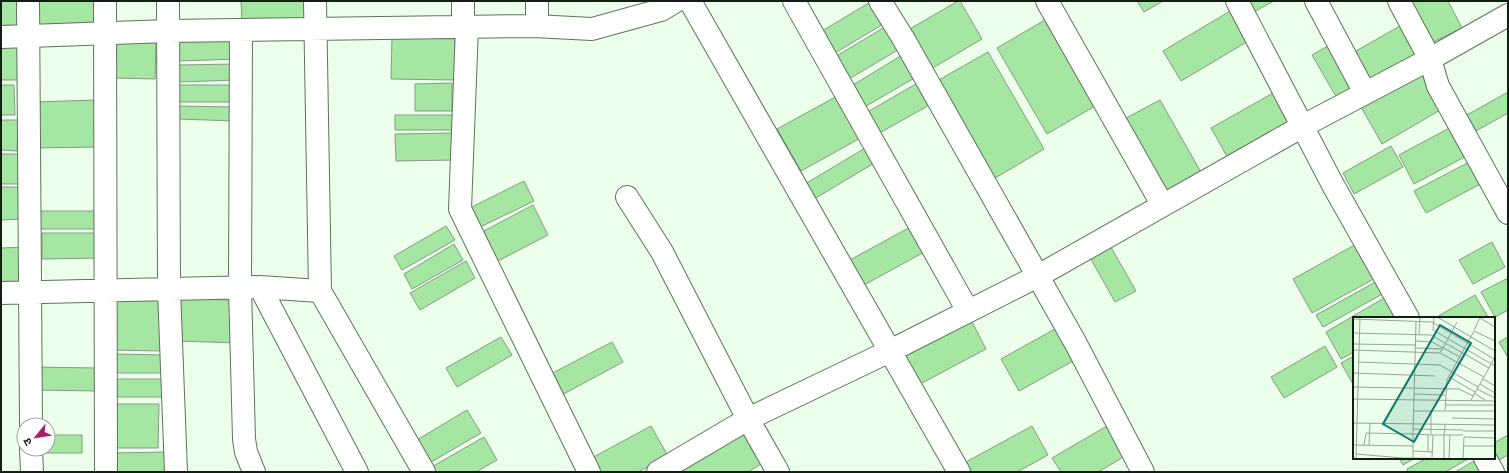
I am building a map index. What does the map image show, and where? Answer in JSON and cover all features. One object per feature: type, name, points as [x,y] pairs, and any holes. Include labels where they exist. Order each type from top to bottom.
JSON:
[{"type":"street","points":[[28,1],[31,417]]},
{"type":"street","points":[[104,1],[104,292],[106,472]]},
{"type":"street","points":[[168,1],[169,290],[176,472]]},
{"type":"street","points":[[315,1],[320,291],[424,472]]},
{"type":"street","points":[[463,1],[465,27],[460,209],[589,472]]},
{"type":"street","points":[[537,1],[537,26]]},
{"type":"street","points":[[1,37],[241,30],[537,26],[592,29],[661,10],[676,1]]},
{"type":"street","points":[[690,1],[959,472]]},
{"type":"street","points":[[794,1],[968,311]]},
{"type":"street","points":[[880,1],[1075,342],[1143,472]]},
{"type":"street","points":[[1236,1],[1333,185],[1407,317]]},
{"type":"street","points":[[1316,1],[1365,93]]},
{"type":"street","points":[[1399,1],[1430,59],[1438,86],[1508,212]]},
{"type":"street","points":[[1050,2],[1162,204]]},
{"type":"street","points":[[658,472],[748,419],[890,351],[1038,276],[1162,204],[1303,126],[1430,59],[1508,15]]},
{"type":"street","points":[[241,30],[250,287],[244,439],[246,452],[254,472]]},
{"type":"street","points":[[627,197],[662,252],[748,419],[778,472]]},
{"type":"street","points":[[1,294],[250,287],[320,291]]},
{"type":"street","points":[[250,287],[357,472]]},
{"type":"street","points":[[31,457],[32,472]]},
{"type":"street","points":[[1486,459],[1492,472]]},
{"type":"building","points":[[1,1],[20,1],[20,29],[1,29]]},
{"type":"building","points":[[35,1],[101,1],[102,27],[36,29]]},
{"type":"building","points":[[241,1],[307,1],[307,19],[242,22]]},
{"type":"building","points":[[872,1],[885,23],[830,56],[817,34]]},
{"type":"building","points":[[960,1],[982,39],[931,69],[908,30]]},
{"type":"building","points":[[1137,1],[1163,1],[1144,12]]},
{"type":"building","points":[[1241,1],[1274,1],[1246,16]]},
{"type":"building","points":[[1407,1],[1448,1],[1462,28],[1429,44]]},
{"type":"building","points":[[1232,10],[1250,40],[1181,81],[1163,51]]},
{"type":"building","points":[[1045,20],[1095,106],[1047,134],[997,48]]},
{"type":"building","points":[[1407,22],[1423,50],[1365,83],[1349,55]]},
{"type":"building","points":[[888,25],[901,48],[844,82],[830,60]]},
{"type":"building","points":[[392,37],[455,38],[455,80],[391,79]]},
{"type":"building","points":[[238,38],[239,59],[178,61],[178,40]]},
{"type":"building","points":[[114,41],[156,42],[155,79],[113,78]]},
{"type":"building","points":[[1335,42],[1360,85],[1337,98],[1312,55]]},
{"type":"building","points":[[1,44],[18,44],[18,80],[1,80]]},
{"type":"building","points":[[988,52],[1044,149],[987,183],[930,85]]},
{"type":"building","points":[[904,54],[918,76],[861,109],[848,88]]},
{"type":"building","points":[[237,64],[237,80],[179,82],[179,65]]},
{"type":"building","points":[[1420,71],[1442,109],[1382,144],[1360,105]]},
{"type":"building","points":[[921,81],[933,103],[876,135],[864,114]]},
{"type":"building","points":[[452,83],[452,111],[415,111],[415,84]]},
{"type":"building","points":[[1,85],[14,85],[15,115],[1,115]]},
{"type":"building","points":[[175,85],[232,85],[232,102],[175,102]]},
{"type":"building","points":[[1275,92],[1293,125],[1229,160],[1211,128]]},
{"type":"building","points":[[1508,92],[1508,113],[1476,131],[1467,115]]},
{"type":"building","points":[[841,94],[864,136],[801,171],[777,129]]},
{"type":"building","points":[[97,100],[98,147],[35,148],[33,102]]},
{"type":"building","points":[[1160,100],[1202,174],[1168,193],[1126,118]]},
{"type":"building","points":[[178,106],[236,107],[235,121],[178,119]]},
{"type":"building","points":[[395,115],[456,115],[456,130],[395,130]]},
{"type":"building","points":[[1,120],[18,120],[17,151],[1,150]]},
{"type":"building","points":[[1455,125],[1470,154],[1414,184],[1399,155]]},
{"type":"building","points":[[456,133],[457,160],[396,161],[395,134]]},
{"type":"building","points":[[1391,146],[1403,167],[1354,194],[1343,173]]},
{"type":"building","points":[[867,147],[876,162],[814,199],[805,184]]},
{"type":"building","points":[[1,154],[20,154],[21,184],[1,184]]},
{"type":"building","points":[[1473,160],[1484,182],[1426,213],[1414,191]]},
{"type":"building","points":[[524,181],[534,201],[478,228],[468,209]]},
{"type":"building","points":[[1,187],[21,187],[22,219],[1,220]]},
{"type":"building","points":[[533,205],[548,235],[496,262],[480,233]]},
{"type":"building","points":[[40,211],[102,211],[101,229],[40,229]]},
{"type":"building","points":[[914,225],[928,250],[864,285],[850,260]]},
{"type":"building","points":[[446,226],[455,240],[402,270],[394,256]]},
{"type":"building","points":[[42,233],[101,233],[102,258],[42,259]]},
{"type":"building","points":[[1108,242],[1136,291],[1115,302],[1088,254]]},
{"type":"building","points":[[1360,242],[1379,276],[1312,313],[1293,279]]},
{"type":"building","points":[[1492,242],[1505,267],[1473,284],[1459,260]]},
{"type":"building","points":[[454,244],[463,260],[412,289],[404,274]]},
{"type":"building","points":[[26,247],[27,283],[1,283],[1,248]]},
{"type":"building","points":[[466,261],[475,278],[420,310],[410,293]]},
{"type":"building","points":[[1508,278],[1508,310],[1495,317],[1481,292]]},
{"type":"building","points":[[1379,280],[1386,292],[1323,327],[1316,315]]},
{"type":"building","points":[[1475,295],[1488,317],[1437,317]]},
{"type":"building","points":[[1386,297],[1397,317],[1353,317],[1353,353],[1341,359],[1326,332]]},
{"type":"building","points":[[110,299],[164,300],[163,351],[109,350]]},
{"type":"building","points":[[178,299],[237,300],[237,343],[177,341]]},
{"type":"building","points":[[970,318],[986,349],[920,384],[903,353]]},
{"type":"building","points":[[1055,329],[1073,361],[1019,391],[1001,359]]},
{"type":"building","points":[[501,337],[512,355],[457,387],[446,368]]},
{"type":"building","points":[[1508,337],[1508,355],[1507,356],[1499,342]]},
{"type":"building","points":[[612,342],[623,362],[556,398],[545,377]]},
{"type":"building","points":[[1325,346],[1337,367],[1284,398],[1271,377]]},
{"type":"building","points":[[114,354],[165,355],[164,373],[114,373]]},
{"type":"building","points":[[1353,357],[1353,384],[1341,363]]},
{"type":"building","points":[[33,367],[99,368],[98,391],[33,390]]},
{"type":"building","points":[[111,379],[164,379],[164,397],[111,397]]},
{"type":"building","points":[[110,404],[159,404],[158,448],[110,448]]},
{"type":"building","points":[[467,410],[481,433],[426,465],[412,443]]},
{"type":"building","points":[[651,426],[668,456],[638,472],[594,472],[588,460]]},
{"type":"building","points":[[1032,426],[1048,455],[1017,472],[971,472],[966,462]]},
{"type":"building","points":[[1107,426],[1125,456],[1098,472],[1061,472],[1052,458]]},
{"type":"building","points":[[746,433],[763,463],[748,472],[683,472],[681,469]]},
{"type":"building","points":[[56,435],[82,435],[82,453],[56,453]]},
{"type":"building","points":[[1508,435],[1508,455],[1495,462],[1495,459],[1495,442]]},
{"type":"building","points":[[484,437],[497,460],[476,472],[430,472],[428,469]]},
{"type":"building","points":[[168,452],[168,472],[112,472],[112,453]]},
{"type":"building","points":[[1400,459],[1413,459],[1403,465]]},
{"type":"building","points":[[1425,459],[1468,459],[1445,472],[1408,472],[1407,469]]},
{"type":"building","points":[[1480,459],[1490,472],[1455,472]]}]
